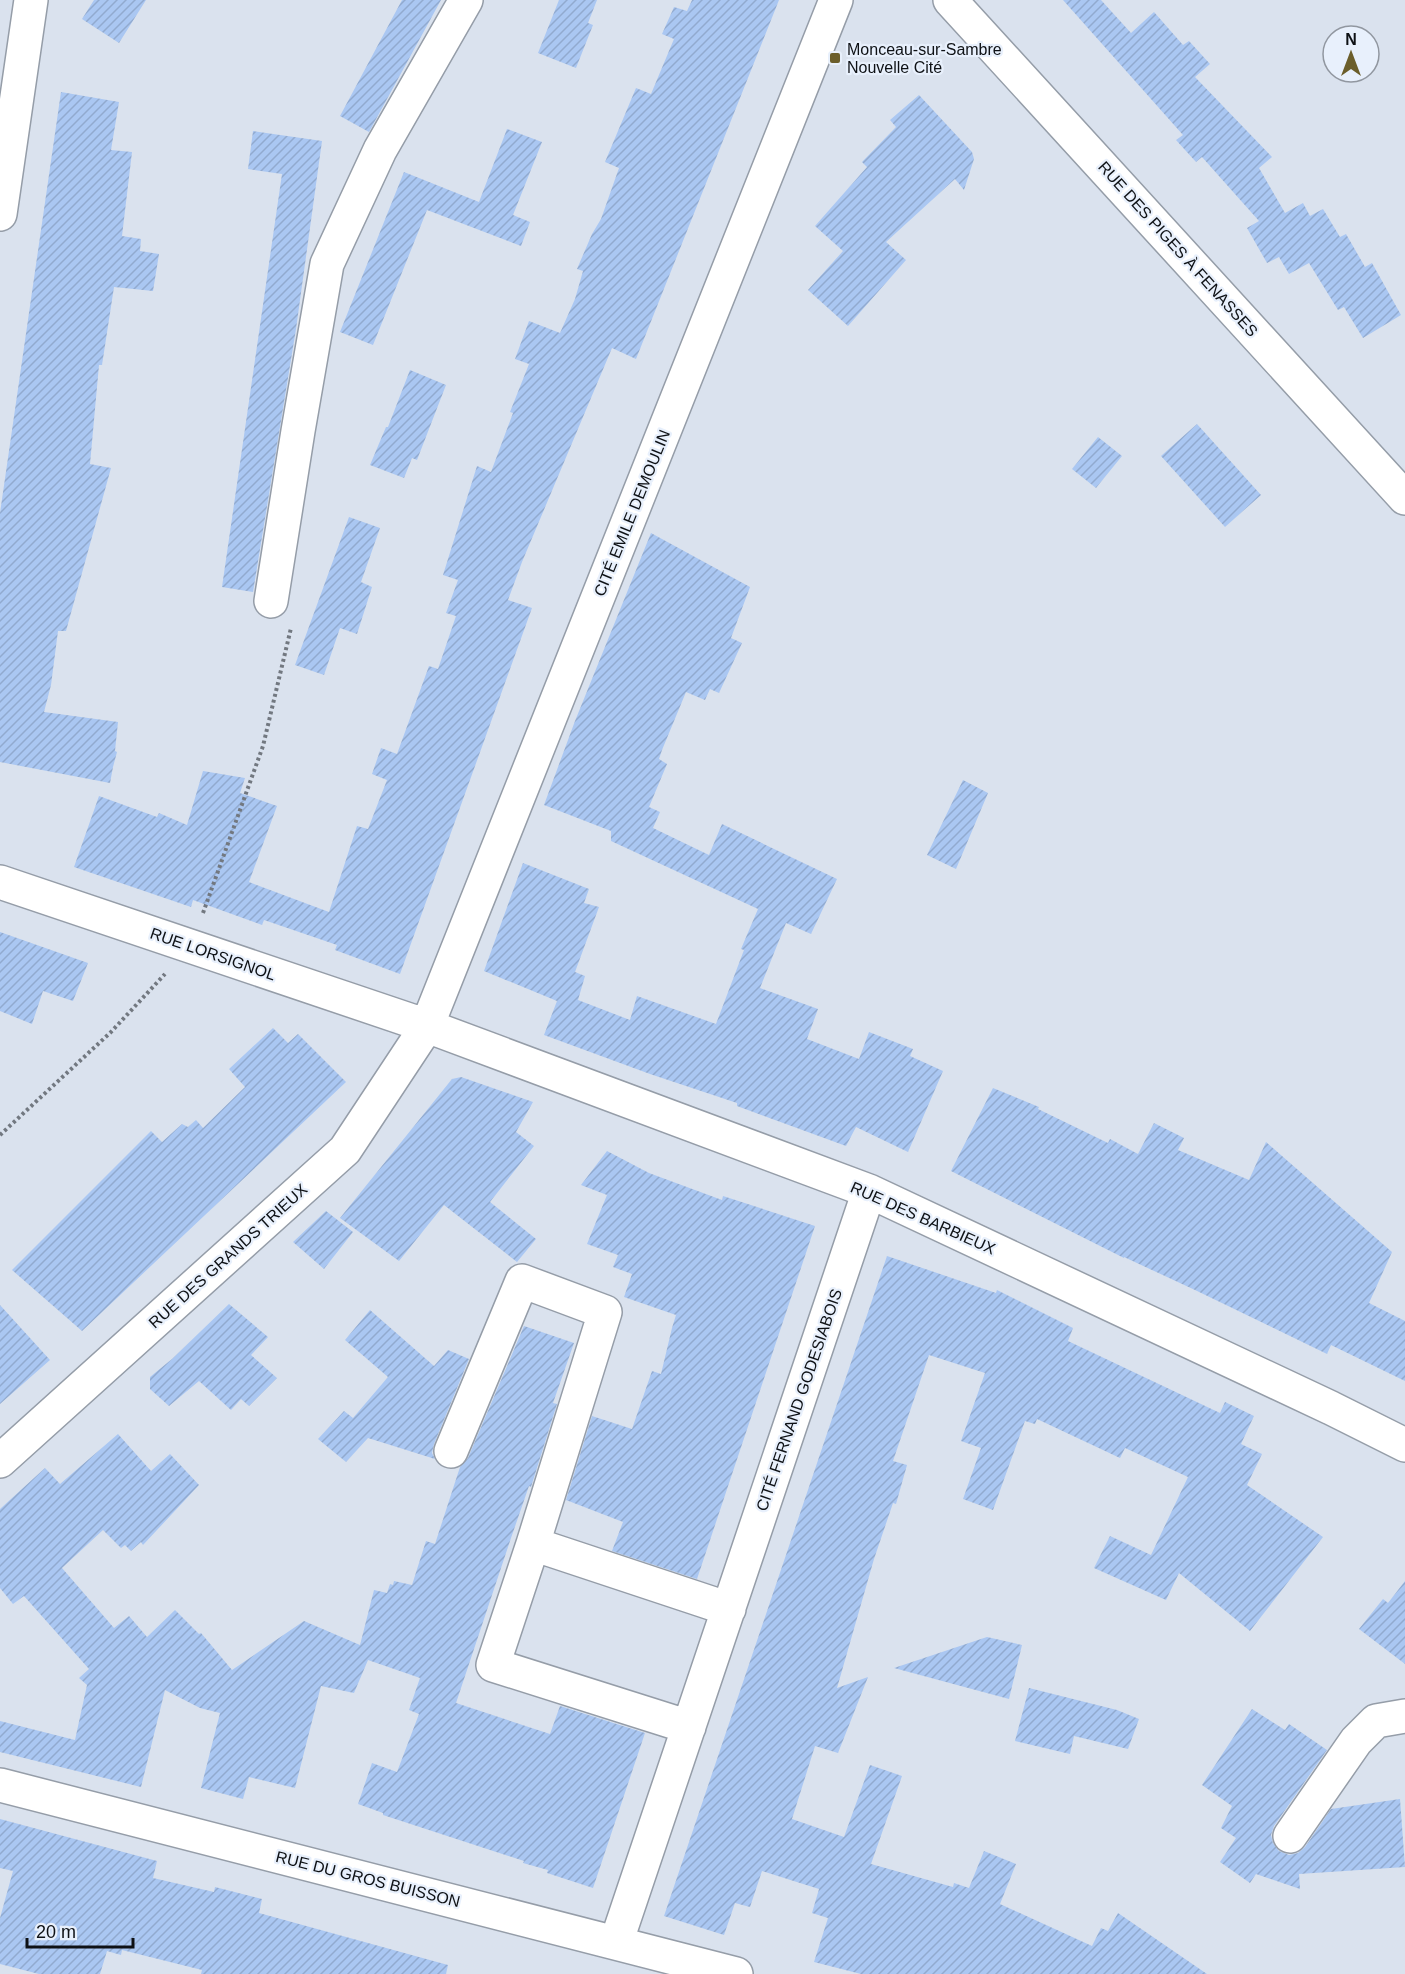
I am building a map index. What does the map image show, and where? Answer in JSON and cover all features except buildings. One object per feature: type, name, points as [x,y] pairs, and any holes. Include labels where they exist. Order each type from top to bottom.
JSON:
[{"type":"street","points":[[0,214],[31,0]]},
{"type":"street","points":[[271,601],[327,264],[380,150],[466,0]]},
{"type":"street","name":"CITÉ EMILE DEMOULIN","points":[[427,1026],[836,0]]},
{"type":"street","name":"RUE DES PIGES À FENASSES","points":[[950,0],[1405,498]]},
{"type":"street","name":"RUE LORSIGNOL","points":[[0,882],[427,1026]]},
{"type":"street","name":"RUE DES BARBIEUX","points":[[427,1026],[869,1191],[1405,1445]]},
{"type":"street","name":"RUE DES GRANDS TRIEUX","points":[[0,1461],[345,1150],[427,1026]]},
{"type":"street","name":"CITÉ FERNAND GODESIABOIS","points":[[616,1942],[869,1191]]},
{"type":"street","points":[[451,1450],[522,1281],[605,1312],[493,1665],[689,1727]]},
{"type":"street","points":[[533,1544],[729,1609]]},
{"type":"street","points":[[1290,1836],[1356,1741],[1376,1721],[1405,1716]]},
{"type":"street","name":"RUE DU GROS BUISSON","points":[[0,1785],[736,1974]]},
{"type":"path","points":[[0,1136],[111,1032],[191,947],[263,746],[293,621],[271,601]]},
{"type":"place","name":"Monceau-sur-Sambre Nouvelle Cité","points":[[835,58]]}]
